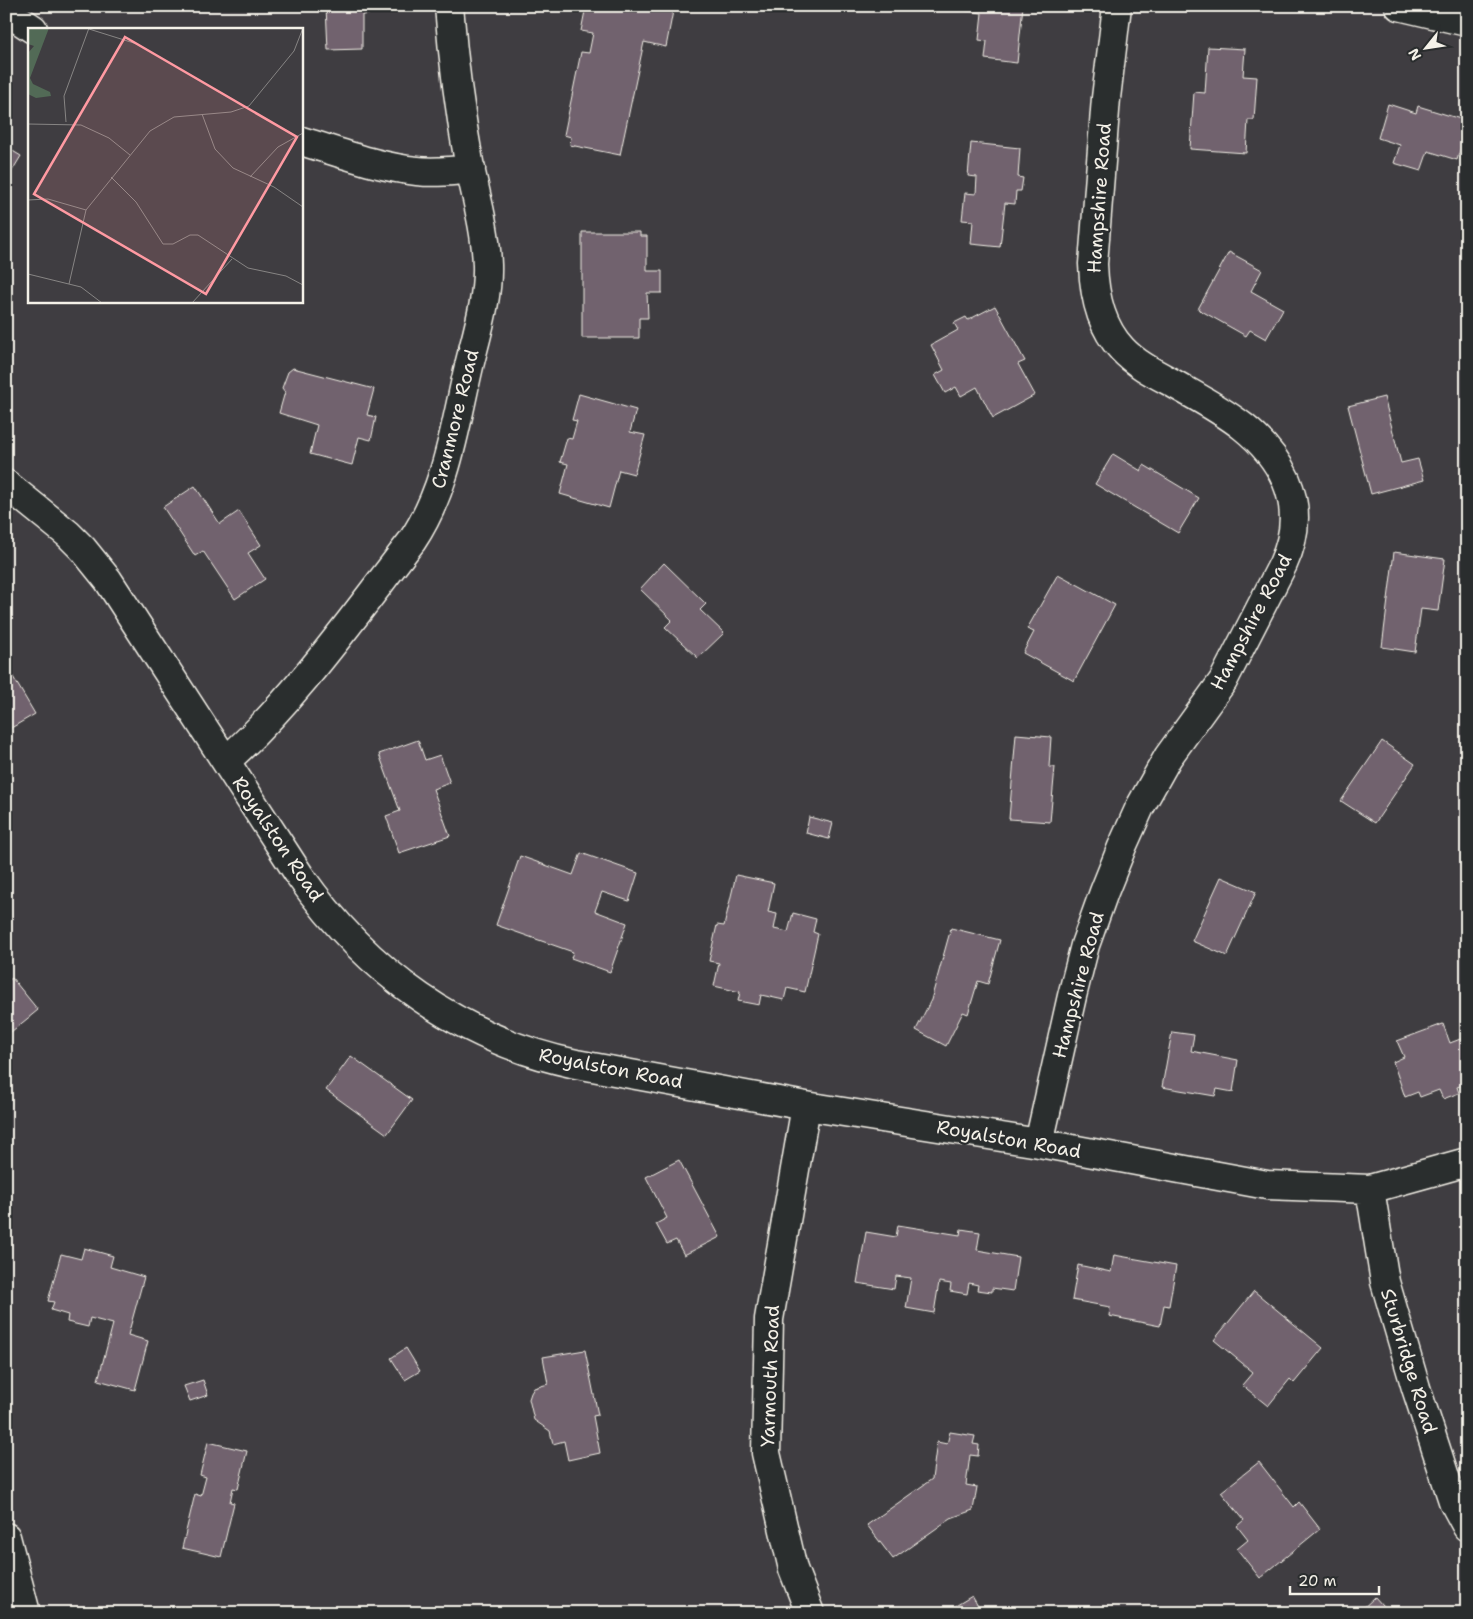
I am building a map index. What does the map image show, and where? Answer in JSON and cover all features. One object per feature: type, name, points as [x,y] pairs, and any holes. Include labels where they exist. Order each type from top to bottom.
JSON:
[{"type":"street","name":"Cranmore Road","points":[[226,761],[259,731],[283,705],[406,549],[429,513],[443,476],[478,326],[486,284],[487,266],[483,230],[455,73],[449,6]]},
{"type":"street","name":"Hampshire Road","points":[[1039,1143],[1080,963],[1100,901],[1119,854],[1140,807],[1158,774],[1179,740],[1223,681],[1286,559],[1294,531],[1295,508],[1292,496],[1282,471],[1258,439],[1229,416],[1151,371],[1130,356],[1114,339],[1100,309],[1094,287],[1093,264],[1116,6]]},
{"type":"street","points":[[1399,6],[1467,22]]},
{"type":"street","points":[[6,11],[32,28]]},
{"type":"street","points":[[302,141],[381,165],[418,172],[471,169]]},
{"type":"street","name":"Royalston Road","points":[[6,484],[68,534],[96,565],[122,600],[300,876],[328,913],[358,947],[389,974],[444,1013],[483,1034],[556,1059],[806,1106],[1039,1143],[1267,1185],[1370,1189],[1467,1162]]},
{"type":"street","name":"Yarmouth Road","points":[[806,1106],[769,1319],[766,1453],[793,1569],[810,1613]]},
{"type":"street","name":"Sturbridge Road","points":[[1370,1189],[1385,1282],[1416,1388],[1453,1501],[1467,1527]]},
{"type":"street","points":[[6,1537],[26,1613]]},
{"type":"building","points":[[326,6],[369,6],[369,14],[362,15],[362,49],[328,50]]},
{"type":"building","points":[[586,6],[674,6],[666,47],[644,42],[620,155],[570,145],[571,137],[564,135],[581,52],[589,53],[593,33],[581,31]]},
{"type":"building","points":[[967,6],[1023,6],[1017,63],[985,59],[987,41],[979,40],[982,13],[966,11]]},
{"type":"building","points":[[1208,47],[1245,49],[1243,76],[1257,77],[1254,120],[1248,120],[1246,153],[1190,149],[1194,92],[1205,93]]},
{"type":"building","points":[[1388,104],[1416,113],[1418,106],[1467,121],[1467,128],[1457,160],[1428,151],[1421,171],[1394,163],[1400,145],[1378,138]]},
{"type":"building","points":[[971,143],[1020,148],[1018,177],[1023,178],[1021,191],[1016,191],[1015,204],[1005,203],[1000,247],[971,244],[973,221],[962,220],[965,193],[976,194],[977,177],[968,176]]},
{"type":"building","points":[[6,147],[21,156],[6,181]]},
{"type":"building","points":[[582,232],[640,232],[640,236],[647,236],[647,271],[662,271],[662,293],[647,293],[648,318],[639,318],[639,338],[582,338]]},
{"type":"building","points":[[1229,252],[1262,270],[1251,291],[1283,309],[1266,339],[1250,330],[1246,336],[1198,309]]},
{"type":"building","points":[[995,306],[1025,361],[1018,364],[1035,395],[993,418],[977,387],[961,396],[956,387],[945,393],[935,375],[944,370],[931,345],[958,330],[954,323],[966,317],[968,320]]},
{"type":"building","points":[[293,368],[374,389],[367,415],[376,417],[371,440],[359,437],[352,465],[310,454],[317,425],[279,413],[285,392],[282,388],[288,372]]},
{"type":"building","points":[[579,394],[636,410],[630,432],[645,435],[634,474],[619,470],[609,508],[560,494],[568,464],[560,462],[567,438],[572,439],[577,421],[572,420]]},
{"type":"building","points":[[1384,397],[1401,463],[1418,459],[1424,480],[1371,494],[1348,406]]},
{"type":"building","points":[[1113,454],[1141,471],[1144,465],[1199,498],[1178,533],[1095,484]]},
{"type":"building","points":[[195,486],[220,524],[239,511],[261,545],[248,553],[265,579],[235,599],[203,551],[195,556],[163,507]]},
{"type":"building","points":[[1394,552],[1445,559],[1438,611],[1421,609],[1415,652],[1382,647]]},
{"type":"building","points":[[664,563],[706,604],[700,610],[724,633],[698,658],[665,627],[672,620],[640,589]]},
{"type":"building","points":[[1058,574],[1115,605],[1074,681],[1023,653],[1034,632],[1027,629]]},
{"type":"building","points":[[6,665],[35,714],[6,731]]},
{"type":"building","points":[[1016,734],[1051,737],[1049,767],[1055,767],[1050,822],[1009,819]]},
{"type":"building","points":[[418,740],[425,760],[440,755],[450,783],[433,789],[450,836],[399,853],[386,816],[400,811],[379,754]]},
{"type":"building","points":[[1382,741],[1415,764],[1375,823],[1341,801]]},
{"type":"building","points":[[809,817],[833,823],[829,839],[806,833]]},
{"type":"building","points":[[581,853],[638,873],[629,901],[602,892],[595,911],[627,923],[610,972],[571,958],[573,952],[496,925],[520,856],[573,875]]},
{"type":"building","points":[[736,875],[774,883],[768,912],[777,914],[774,929],[788,932],[793,913],[816,919],[813,932],[818,934],[805,992],[787,988],[784,1000],[761,995],[759,1005],[738,1001],[740,992],[714,986],[719,963],[709,961],[717,925],[724,926]]},
{"type":"building","points":[[1221,877],[1256,892],[1227,956],[1192,941]]},
{"type":"building","points":[[951,928],[1000,940],[988,984],[978,981],[968,1014],[963,1012],[946,1046],[916,1030],[931,1000]]},
{"type":"building","points":[[12,978],[38,1010],[6,1036],[6,982]]},
{"type":"building","points":[[1443,1024],[1450,1043],[1463,1038],[1467,1049],[1467,1084],[1457,1087],[1459,1093],[1443,1099],[1439,1090],[1420,1097],[1418,1092],[1405,1097],[1393,1062],[1404,1057],[1397,1041]]},
{"type":"building","points":[[1172,1032],[1194,1035],[1191,1051],[1238,1060],[1233,1092],[1217,1089],[1215,1096],[1162,1087]]},
{"type":"building","points":[[351,1056],[412,1100],[387,1134],[326,1090]]},
{"type":"building","points":[[679,1160],[720,1237],[684,1255],[676,1240],[667,1244],[656,1224],[667,1218],[646,1177]]},
{"type":"building","points":[[898,1225],[960,1235],[961,1229],[980,1232],[977,1250],[1018,1257],[1013,1291],[992,1288],[992,1292],[977,1290],[978,1285],[969,1283],[967,1294],[950,1291],[951,1284],[939,1282],[934,1313],[906,1308],[911,1278],[896,1276],[894,1289],[857,1283],[866,1232],[896,1237]]},
{"type":"building","points":[[84,1248],[113,1256],[110,1267],[144,1277],[128,1335],[148,1341],[135,1390],[98,1380],[113,1324],[90,1318],[88,1327],[67,1322],[68,1315],[51,1310],[54,1302],[48,1301],[61,1254],[81,1259]]},
{"type":"building","points":[[1114,1255],[1176,1266],[1169,1306],[1164,1305],[1160,1326],[1109,1316],[1110,1307],[1072,1300],[1078,1265],[1111,1272]]},
{"type":"building","points":[[1254,1291],[1323,1348],[1294,1383],[1290,1379],[1268,1406],[1242,1385],[1253,1372],[1214,1340]]},
{"type":"building","points":[[406,1348],[420,1371],[405,1380],[391,1358]]},
{"type":"building","points":[[585,1350],[598,1415],[593,1416],[600,1453],[568,1460],[564,1441],[553,1444],[550,1431],[534,1420],[529,1399],[534,1388],[548,1384],[543,1357]]},
{"type":"building","points":[[203,1380],[208,1395],[190,1401],[184,1386]]},
{"type":"building","points":[[950,1432],[975,1436],[973,1444],[979,1445],[978,1456],[970,1455],[966,1485],[977,1487],[973,1510],[951,1518],[893,1559],[867,1525],[932,1479],[937,1442],[947,1444]]},
{"type":"building","points":[[208,1442],[247,1451],[238,1489],[233,1488],[230,1502],[234,1503],[221,1557],[182,1548],[195,1494],[201,1496],[206,1477],[200,1475]]},
{"type":"building","points":[[1259,1462],[1294,1507],[1299,1502],[1320,1529],[1260,1578],[1237,1549],[1248,1540],[1237,1526],[1244,1520],[1221,1492]]},
{"type":"building","points":[[972,1596],[982,1613],[944,1613]]},
{"type":"building","points":[[1375,1597],[1389,1613],[1358,1613]]}]
